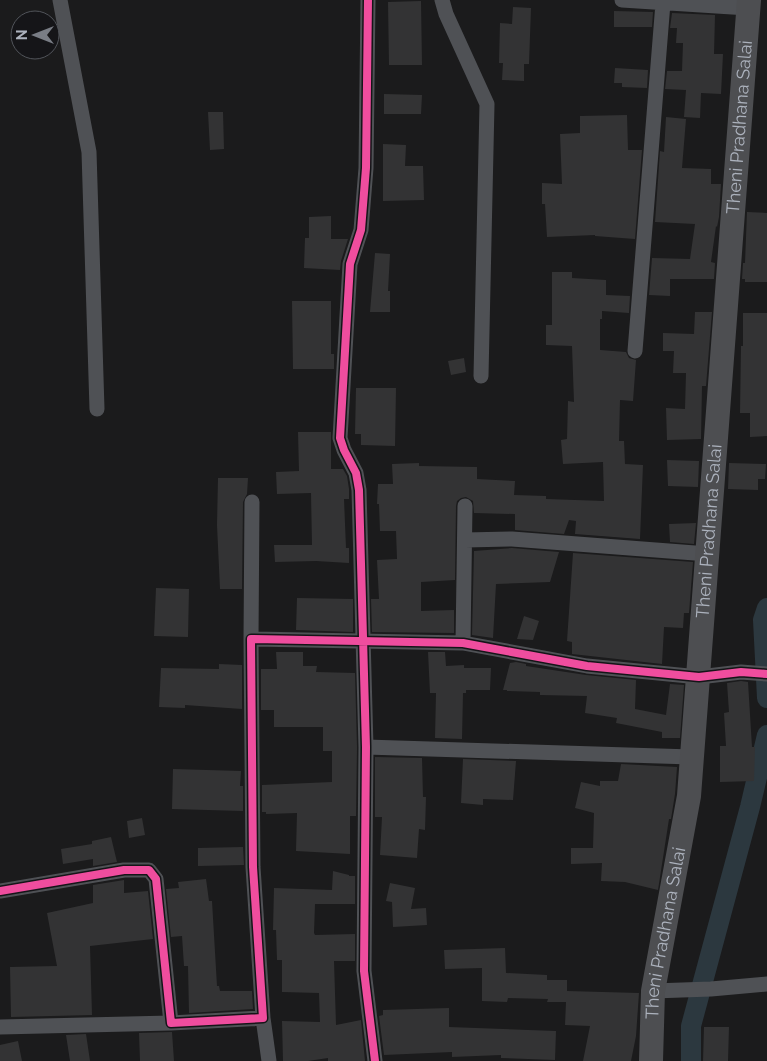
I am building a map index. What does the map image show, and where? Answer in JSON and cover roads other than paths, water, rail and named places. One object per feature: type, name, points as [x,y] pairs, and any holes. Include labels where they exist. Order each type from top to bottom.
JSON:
[{"type":"main road","name":"Theni Pradhana Salai","points":[[650,1061],[653,991],[689,796],[748,4]]},
{"type":"street","points":[[60,0],[89,152],[97,409]]},
{"type":"street","points":[[368,0],[366,168],[361,230],[350,264],[340,438],[356,473],[359,490],[366,747],[364,970],[375,1061]]},
{"type":"street","points":[[442,0],[446,14],[487,104],[481,376]]},
{"type":"street","points":[[622,0],[663,3],[748,4]]},
{"type":"street","points":[[635,351],[663,3]]},
{"type":"street","points":[[252,502],[253,867],[263,1018],[269,1061]]},
{"type":"street","points":[[463,644],[465,506]]},
{"type":"street","points":[[465,540],[512,540],[708,554]]},
{"type":"street","points":[[251,638],[463,644],[587,666],[699,677],[741,672],[767,674]]},
{"type":"street","points":[[366,747],[692,757]]},
{"type":"street","points":[[0,891],[124,870],[149,870],[156,880],[171,1023]]},
{"type":"street","points":[[653,991],[711,989],[767,984]]},
{"type":"street","points":[[0,1027],[171,1023],[263,1018]]},
{"type":"waterway","points":[[767,608],[763,620],[767,698]]},
{"type":"waterway","points":[[691,1061],[691,1026],[750,807],[767,735]]}]
